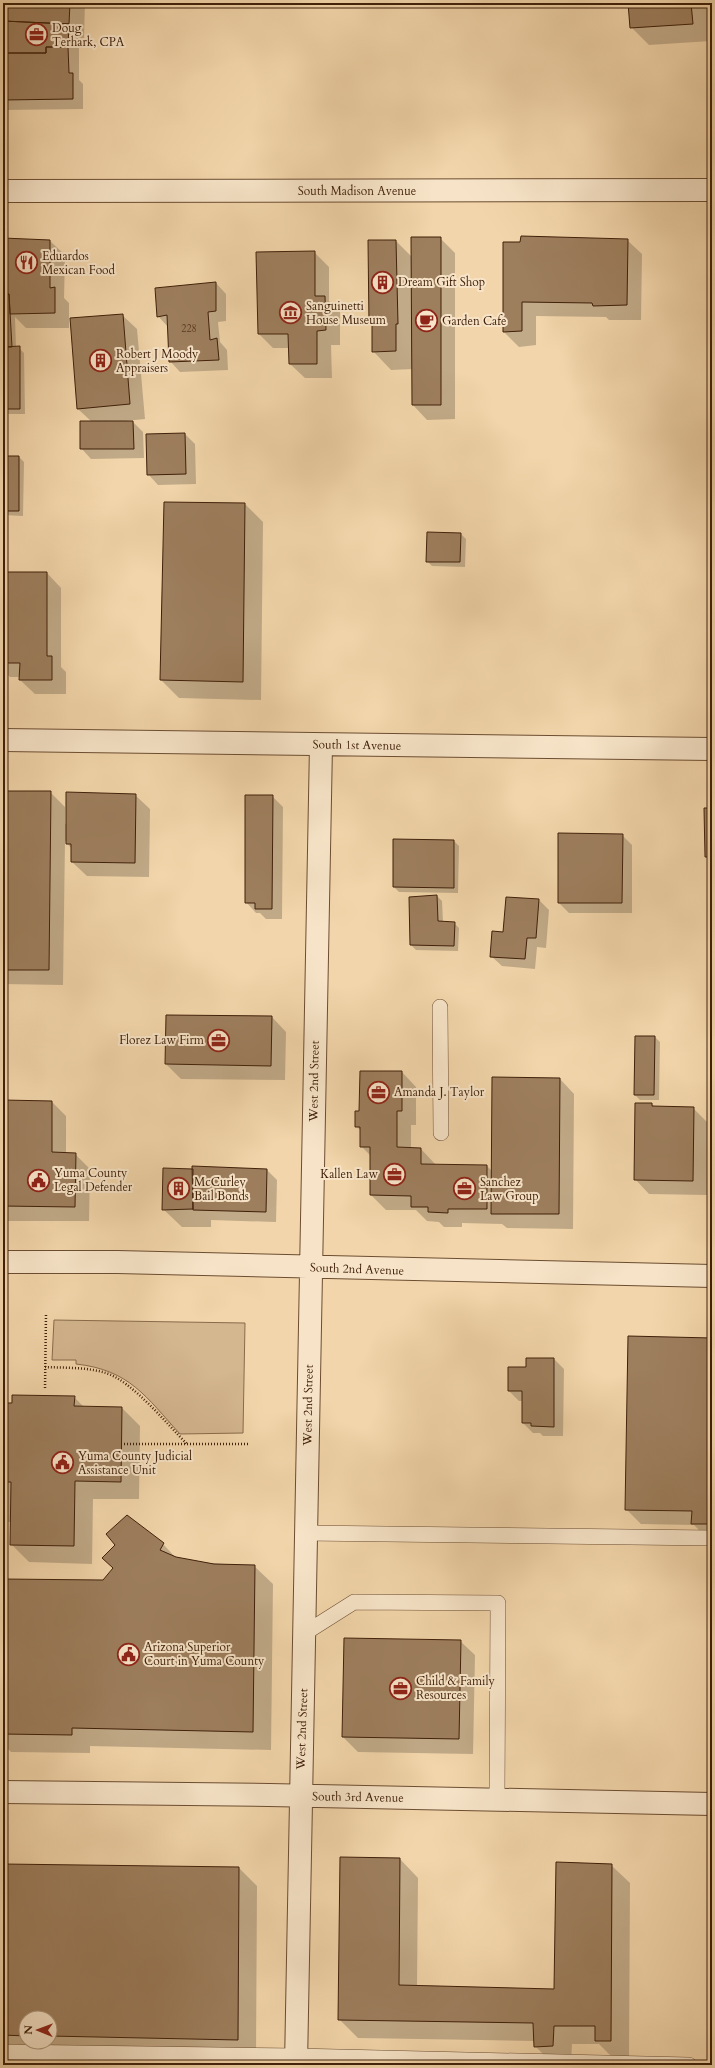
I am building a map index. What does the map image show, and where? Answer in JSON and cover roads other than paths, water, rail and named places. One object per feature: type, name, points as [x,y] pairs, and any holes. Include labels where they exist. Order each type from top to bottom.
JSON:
[{"type":"street","name":"South Madison Avenue","points":[[3,191],[712,190]]},
{"type":"street","name":"South 1st Avenue","points":[[3,740],[712,749]]},
{"type":"street","name":"West 2nd Street","points":[[296,2060],[321,745]]},
{"type":"street","name":"South 2nd Avenue","points":[[3,1262],[117,1262],[310,1268],[712,1276]]},
{"type":"street","name":"South 3rd Avenue","points":[[3,1792],[300,1795],[712,1804]]},
{"type":"lane","points":[[440,1007],[441,1133]]},
{"type":"lane","points":[[305,1533],[712,1538]]},
{"type":"lane","points":[[305,1634],[354,1602],[498,1603],[497,1799]]},
{"type":"lane","points":[[3,2052],[296,2060],[689,2065]]},
{"type":"place","name":"Doug Terhark, CPA","points":[[36,35]]},
{"type":"place","name":"Eduardos Mexican Food","points":[[27,263]]},
{"type":"place","name":"Dream Gift Shop","points":[[383,282]]},
{"type":"place","name":"Sanguinetti House Museum","points":[[291,313]]},
{"type":"place","name":"Garden Cafe","points":[[426,321]]},
{"type":"place","name":"Robert J Moody Appraisers","points":[[100,361]]},
{"type":"place","name":"Florez Law Firm","points":[[219,1040]]},
{"type":"place","name":"Amanda J. Taylor","points":[[378,1092]]},
{"type":"place","name":"Kallen Law","points":[[394,1174]]},
{"type":"place","name":"Yuma County Legal Defender","points":[[39,1180]]},
{"type":"place","name":"McCurley Bail Bonds","points":[[178,1189]]},
{"type":"place","name":"Sanchez Law Group","points":[[465,1189]]},
{"type":"place","name":"Yuma County Judicial Assistance Unit","points":[[62,1463]]},
{"type":"place","name":"Arizona Superior Court in Yuma County","points":[[129,1654]]},
{"type":"place","name":"Child & Family Resources","points":[[401,1688]]}]
